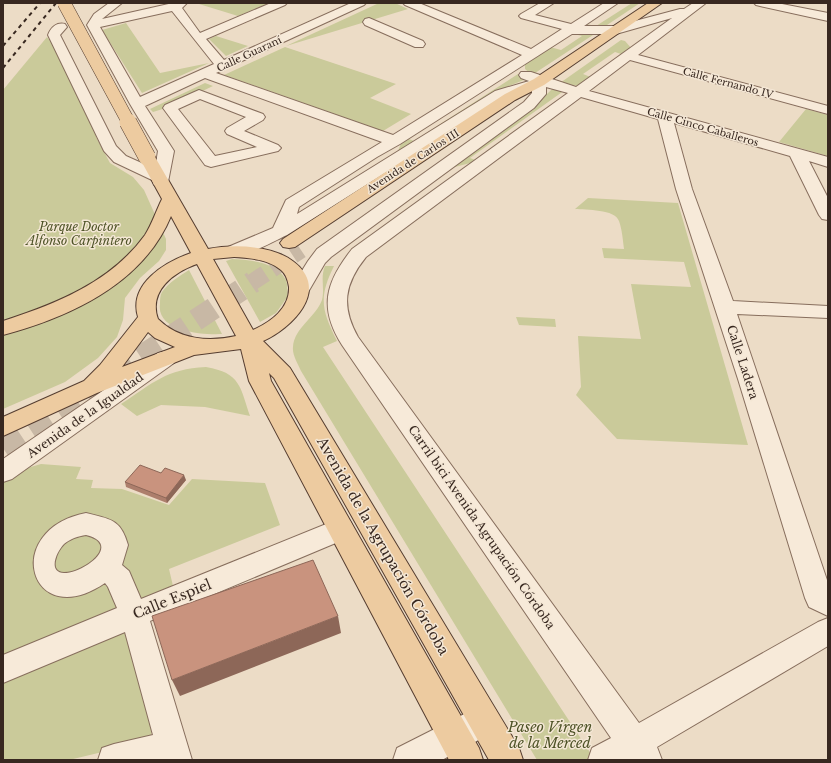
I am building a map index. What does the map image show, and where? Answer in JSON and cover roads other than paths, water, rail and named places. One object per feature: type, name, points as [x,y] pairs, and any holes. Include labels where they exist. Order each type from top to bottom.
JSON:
[{"type":"main road","name":"Avenida de la Agrupación Córdoba","points":[[64,3],[170,200],[249,340],[260,381],[461,748]]},
{"type":"main road","name":"Avenida de Carlos III","points":[[290,241],[528,96],[540,81],[656,3]]},
{"type":"main road","points":[[3,328],[70,303],[88,294],[115,276],[136,258],[152,237],[170,200]]},
{"type":"main road","points":[[234,251],[254,252],[273,258],[287,266],[297,277],[300,290],[296,304],[286,318],[270,330],[249,340],[226,345],[204,346],[184,343],[168,337],[156,329],[148,318],[146,303],[151,288],[169,271],[181,264],[202,256],[234,251]]},
{"type":"main road","points":[[89,388],[108,370],[148,318]]},
{"type":"main road","name":"Avenida de la Agrupación Córdoba","points":[[249,340],[282,373],[507,760]]},
{"type":"main road","points":[[3,427],[89,388],[167,358],[204,346]]},
{"type":"street","points":[[80,19],[115,3]]},
{"type":"street","points":[[93,25],[98,16],[115,3]]},
{"type":"street","points":[[198,38],[281,3]]},
{"type":"street","name":"Calle Guaraní","points":[[137,104],[360,3]]},
{"type":"street","points":[[409,3],[524,59]]},
{"type":"street","name":"Avenida de Carlos III","points":[[548,3],[525,16],[570,29],[616,30],[696,6]]},
{"type":"street","points":[[290,241],[292,204],[371,154],[395,141],[612,3]]},
{"type":"street","points":[[760,3],[828,17]]},
{"type":"street","points":[[93,25],[178,5],[198,38],[222,66]]},
{"type":"street","name":"Avenida de Carlos III","points":[[338,288],[347,267],[359,254],[696,6]]},
{"type":"street","points":[[369,22],[419,44]]},
{"type":"street","points":[[61,27],[55,32],[54,36],[109,148],[120,159],[159,179],[166,151],[137,104],[93,25]]},
{"type":"street","points":[[616,30],[633,53]]},
{"type":"street","name":"Calle Fernando IV","points":[[633,53],[828,110]]},
{"type":"street","points":[[524,59],[518,68],[522,73],[540,81],[579,91]]},
{"type":"street","points":[[205,74],[395,141]]},
{"type":"street","name":"Avenida de Carlos III","points":[[234,251],[263,240],[290,241],[384,167],[500,94],[540,81],[539,94],[529,105],[324,253],[317,261],[300,290]]},
{"type":"street","name":"Calle Cinco Caballeros","points":[[579,91],[828,162]]},
{"type":"street","points":[[199,94],[258,117],[232,131],[273,148],[211,162],[170,108],[199,94]]},
{"type":"street","name":"Calle Ladera","points":[[665,116],[679,174],[725,307],[819,598],[828,603]]},
{"type":"street","name":"Avenida de Carlos III","points":[[384,167],[395,141]]},
{"type":"street","points":[[797,154],[828,215]]},
{"type":"street","name":"Avenida de Carlos III","points":[[420,184],[440,175],[483,164]]},
{"type":"street","name":"Carril bici Avenida Agrupación Córdoba","points":[[338,288],[336,305],[337,313],[343,330],[349,340],[640,751]]},
{"type":"street","points":[[725,307],[828,312]]},
{"type":"street","name":"Avenida de la Igualdad","points":[[3,472],[167,358]]},
{"type":"street","name":"Calle Espiel","points":[[3,669],[341,529]]},
{"type":"street","points":[[105,567],[119,579],[134,614],[174,753],[114,760]]},
{"type":"street","points":[[604,760],[640,751],[828,631]]},
{"type":"street","points":[[409,760],[461,748],[484,720]]},
{"type":"tunnel","points":[[251,283],[301,250]]},
{"type":"tunnel","points":[[3,448],[253,282]]},
{"type":"railway","points":[[3,46],[40,3]]},
{"type":"railway","points":[[3,68],[56,3]]},
{"type":"park label","name":"Parque Doctor Alfonso Carpintero","points":[[79,233]]},
{"type":"park label","name":"Paseo Virgen de la Merced","points":[[550,736]]}]
